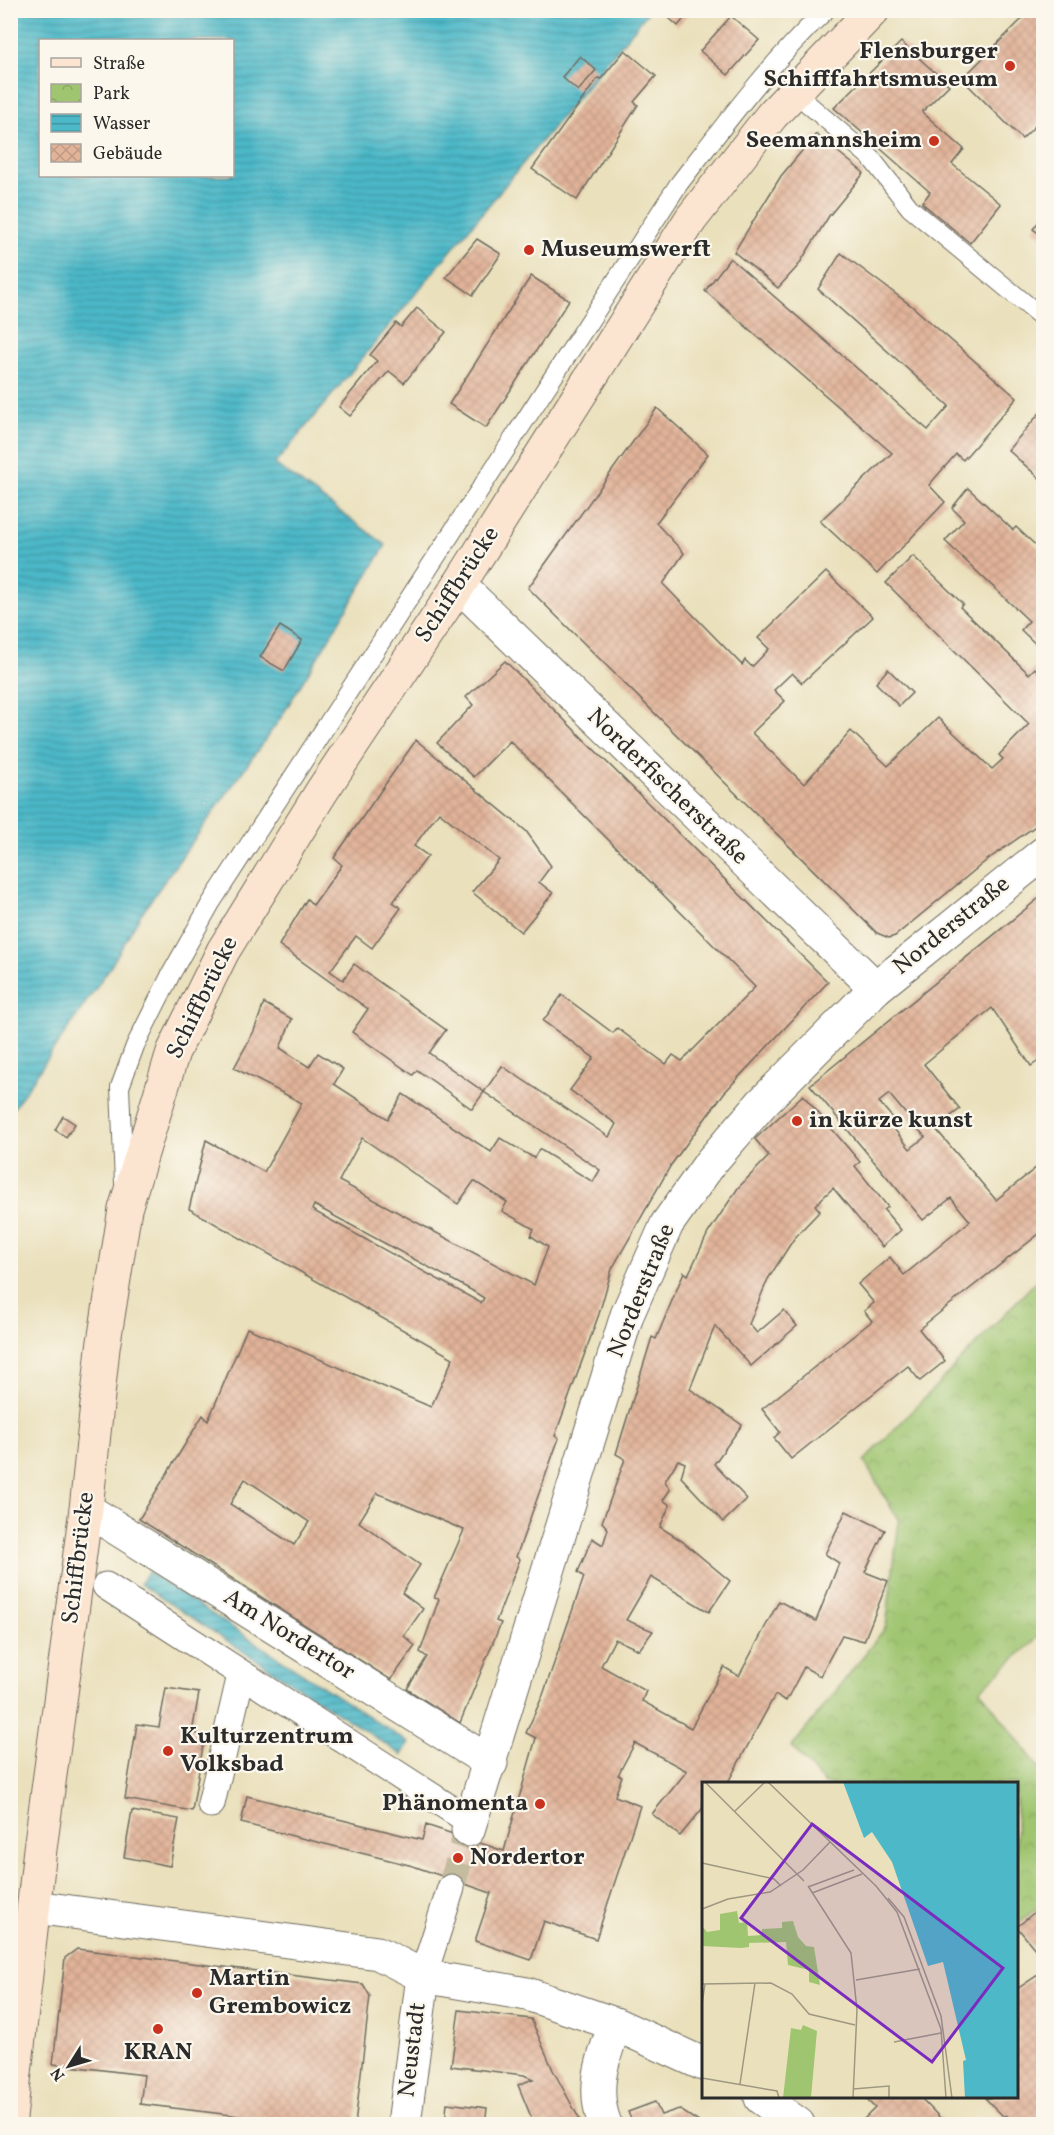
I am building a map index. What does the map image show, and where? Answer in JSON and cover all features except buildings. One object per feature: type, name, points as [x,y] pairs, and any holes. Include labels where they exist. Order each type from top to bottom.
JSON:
[{"type":"main road","name":"Schiffbrücke","points":[[10,2118],[34,1907],[86,1509],[103,1348],[125,1209],[173,1052],[223,951],[322,791],[459,585],[691,219],[772,115],[873,10]]},
{"type":"street","name":"Norderfischerstraße","points":[[459,585],[876,988]]},
{"type":"street","name":"Norderstraße","points":[[470,1826],[627,1315],[667,1224],[711,1162],[762,1103],[876,988],[1044,853]]},
{"type":"street","name":"Am Nordertor","points":[[86,1509],[491,1763]]},
{"type":"street","points":[[106,1586],[470,1826]]},
{"type":"street","points":[[211,1804],[241,1675]]},
{"type":"street","points":[[423,1976],[451,1888]]},
{"type":"street","points":[[34,1907],[378,1953],[423,1976],[526,1994],[615,2024],[702,2064]]},
{"type":"street","name":"Neustadt","points":[[404,2124],[423,1976]]},
{"type":"street","points":[[605,2124],[598,2107],[600,2070],[615,2024]]},
{"type":"street","points":[[764,2099],[798,2124]]},
{"type":"lane","name":"Schiffbrücke","points":[[125,1209],[120,1087],[135,1046],[160,995],[211,903],[678,185],[757,83],[794,40],[826,10]]},
{"type":"lane","points":[[795,92],[871,158],[910,208],[1044,319]]},
{"type":"green space","points":[[1043,1274],[1043,1633],[980,1690],[1043,1773],[1043,1903],[1018,1923],[1018,1782],[823,1782],[792,1747],[886,1627],[899,1521],[864,1461]]},
{"type":"water","points":[[11,11],[649,11],[275,464],[386,545],[280,719],[141,914],[111,966],[11,1112]]},
{"type":"water","points":[[148,1572],[409,1743],[402,1755],[140,1584]]},
{"type":"tunnel","points":[[451,1888],[468,1830]]},
{"type":"place","name":"Flensburger Schifffahrtsmuseum","points":[[1010,66]]},
{"type":"place","name":"Seemannsheim","points":[[934,141]]},
{"type":"place","name":"Museumswerft","points":[[529,250]]},
{"type":"place","name":"in kürze kunst","points":[[797,1121]]},
{"type":"place","name":"Kulturzentrum Volksbad","points":[[168,1751]]},
{"type":"place","name":"Phänomenta","points":[[540,1804]]},
{"type":"place","name":"Nordertor","points":[[458,1858]]},
{"type":"place","name":"Martin Grembowicz","points":[[197,1993]]},
{"type":"place","name":"KRAN","points":[[158,2029]]}]
